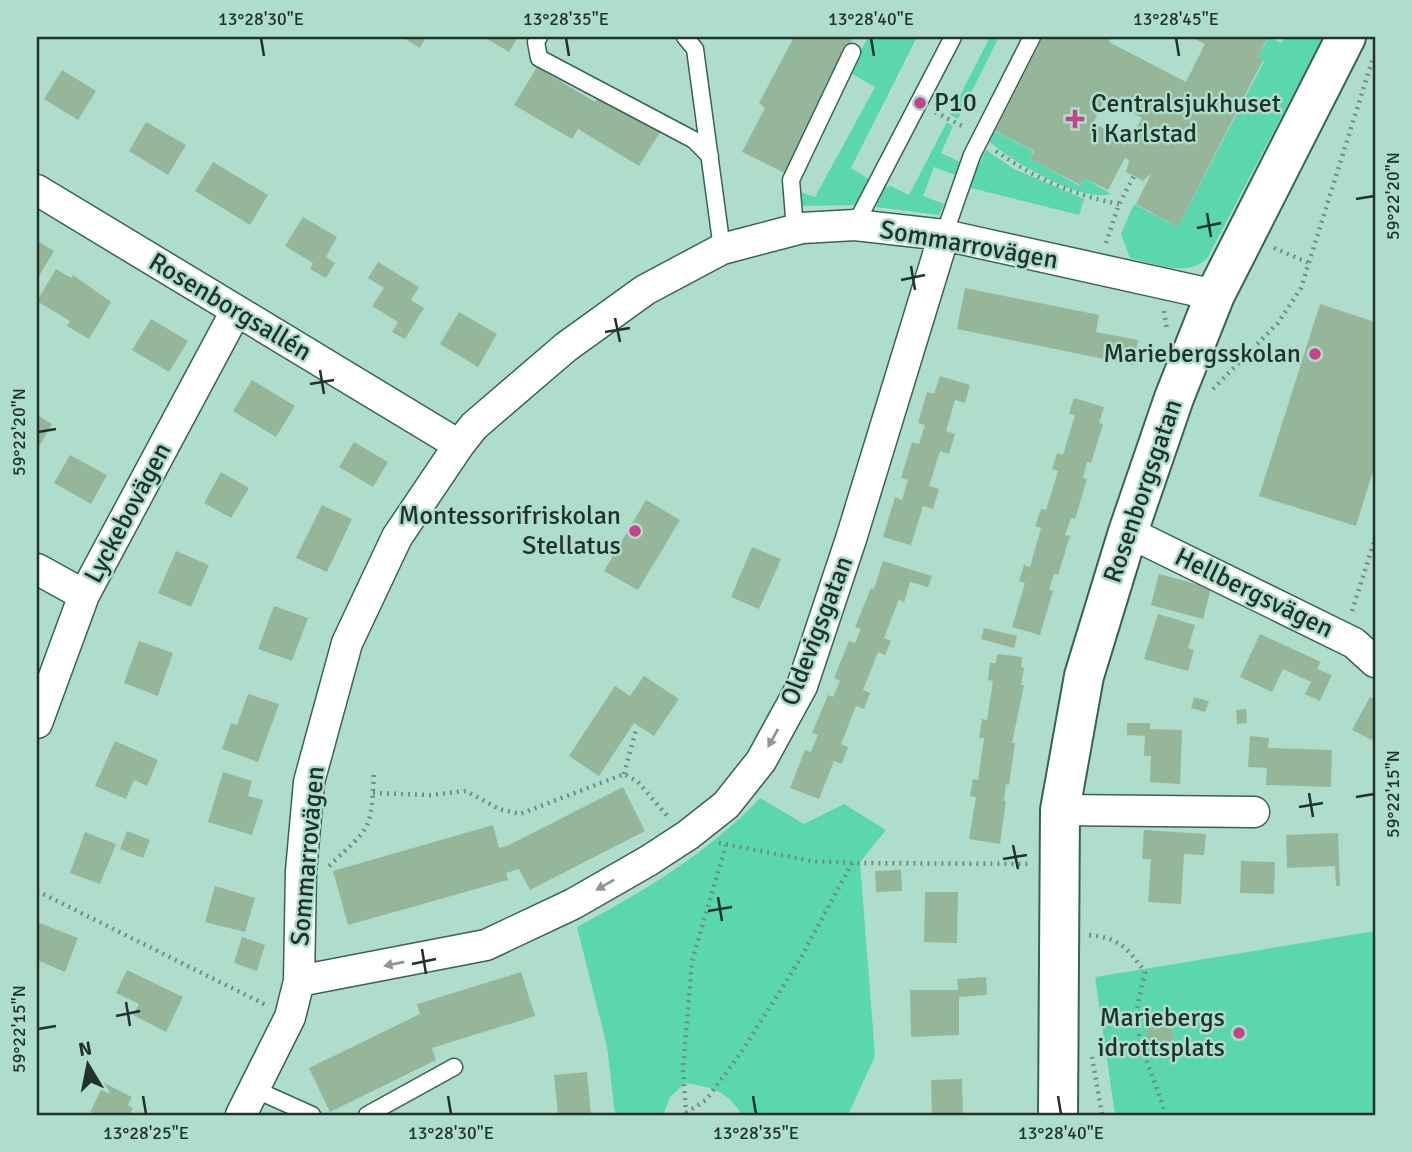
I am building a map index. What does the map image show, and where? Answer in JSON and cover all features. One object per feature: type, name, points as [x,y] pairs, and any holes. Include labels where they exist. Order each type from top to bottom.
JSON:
[{"type":"street","name":"Rosenborgsgatan","points":[[1058,1115],[1060,810],[1084,676],[1128,532],[1215,295],[1346,37]]},
{"type":"street","name":"Rosenborgsallén","points":[[37,190],[459,445]]},
{"type":"street","name":"Sommarrovägen","points":[[248,1102],[290,1017],[299,981],[301,871],[309,782],[347,643],[397,537],[459,445],[474,426],[566,348],[645,290],[722,248],[795,229],[855,225],[944,235],[1215,295]]},
{"type":"street","name":"Oldevigsgatan","points":[[299,981],[347,974],[486,945],[573,904],[688,835],[726,805],[761,761],[802,686],[852,538],[944,235]]},
{"type":"street","name":"Lyckebovägen","points":[[37,723],[84,595],[236,311]]},
{"type":"street","name":"Hellbergsvägen","points":[[1128,532],[1343,637],[1375,662]]},
{"type":"street","points":[[37,569],[84,595]]},
{"type":"street","points":[[1060,810],[1254,812]]},
{"type":"lane","points":[[539,37],[536,42],[539,58],[694,140],[710,156]]},
{"type":"lane","points":[[685,37],[695,50],[722,248]]},
{"type":"lane","points":[[855,225],[953,37]]},
{"type":"lane","points":[[944,235],[979,141],[1032,37]]},
{"type":"lane","points":[[795,229],[791,180],[852,52]]},
{"type":"lane","points":[[367,1115],[454,1067]]},
{"type":"lane","points":[[248,1102],[312,1115]]},
{"type":"path","points":[[1212,390],[1278,323],[1301,288],[1375,51]]},
{"type":"path","points":[[918,104],[960,124],[979,141],[1029,173],[1087,198],[1119,204]]},
{"type":"path","points":[[1097,269],[1119,204],[1134,176]]},
{"type":"path","points":[[1245,235],[1309,264]]},
{"type":"path","points":[[1162,300],[1171,351],[1190,358]]},
{"type":"path","points":[[1343,637],[1375,539]]},
{"type":"path","points":[[624,774],[636,730]]},
{"type":"path","points":[[301,871],[326,869],[366,830],[372,818],[374,772]]},
{"type":"path","points":[[373,793],[430,795],[466,792],[499,809],[520,814],[624,774]]},
{"type":"path","points":[[624,774],[638,782],[657,806],[688,835],[726,845],[812,861],[1059,864]]},
{"type":"path","points":[[686,1114],[683,1069],[692,961],[726,845],[726,805]]},
{"type":"path","points":[[686,1114],[706,1100],[742,1051],[799,961],[845,870],[852,863]]},
{"type":"path","points":[[37,891],[290,1017]]},
{"type":"path","points":[[1083,934],[1104,936],[1124,944],[1145,972],[1137,1020],[1145,1059],[1157,1081],[1165,1115]]},
{"type":"path","points":[[1091,1051],[1102,1115]]},
{"type":"green space","points":[[868,37],[917,37],[851,168],[872,181],[859,205],[801,206],[797,202],[797,191],[815,197],[875,87],[849,72]]},
{"type":"green space","points":[[990,37],[999,37],[958,119],[950,115]]},
{"type":"green space","points":[[1269,37],[1281,43],[1285,37],[1323,37],[1208,257],[1200,264],[1181,268],[1170,268],[1130,258],[1121,234],[1134,204],[1178,227],[1264,61],[1258,57]]},
{"type":"green space","points":[[947,122],[953,126],[941,153],[960,162],[955,175],[934,167],[923,196],[944,204],[939,215],[876,207],[884,187],[891,186],[909,195]]},
{"type":"green space","points":[[994,131],[1033,151],[1030,159],[1080,186],[1084,178],[1111,194],[1098,195],[1066,187],[1030,169],[990,142],[988,137]]},
{"type":"green space","points":[[986,150],[1014,169],[1084,199],[1079,215],[967,187]]},
{"type":"green space","points":[[760,798],[804,824],[844,804],[886,830],[860,862],[875,1056],[848,1115],[742,1115],[725,1095],[703,1086],[685,1083],[670,1097],[663,1115],[615,1115],[607,1046],[577,927],[674,870],[718,837]]},
{"type":"green space","name":"Mariebergs idrottsplats","points":[[1375,931],[1375,1115],[1115,1115],[1095,977]]},
{"type":"building","points":[[402,37],[426,37],[420,48]]},
{"type":"building","points":[[484,37],[518,37],[509,52]]},
{"type":"building","points":[[794,37],[845,37],[852,40],[785,173],[742,152],[765,108],[759,103]]},
{"type":"building","points":[[1043,37],[1112,37],[1109,42],[1186,82],[1205,44],[1191,37],[1268,37],[1258,57],[1263,60],[1178,227],[1136,204],[1152,172],[1143,181],[1126,172],[1129,160],[1125,158],[1108,190],[1084,178],[1080,185],[1030,159],[1034,151],[995,131]],"holes":[[[1105,99],[1142,118],[1129,142],[1093,123]]]},
{"type":"building","points":[[537,67],[595,102],[601,93],[662,129],[639,166],[578,129],[572,139],[514,105]]},
{"type":"building","points":[[62,70],[96,91],[78,120],[44,99]]},
{"type":"building","points":[[146,122],[186,145],[168,175],[129,151]]},
{"type":"building","points":[[213,162],[268,195],[250,225],[195,191]]},
{"type":"building","points":[[303,217],[337,237],[326,257],[335,263],[326,278],[310,269],[313,263],[285,246]]},
{"type":"building","points":[[39,242],[54,251],[37,279],[37,245]]},
{"type":"building","points":[[378,262],[419,287],[411,300],[424,308],[405,339],[392,332],[398,322],[372,306],[384,288],[368,278]]},
{"type":"building","points":[[56,269],[71,278],[73,275],[111,302],[89,339],[67,326],[70,321],[37,301]]},
{"type":"building","points":[[965,288],[1099,315],[1096,332],[1138,340],[1133,365],[957,329]]},
{"type":"building","points":[[1320,304],[1375,322],[1375,465],[1356,526],[1259,496]]},
{"type":"building","points":[[459,312],[497,334],[478,367],[440,344]]},
{"type":"building","points":[[151,319],[188,341],[169,372],[132,350]]},
{"type":"building","points":[[940,376],[970,385],[965,403],[955,400],[946,431],[955,434],[949,454],[940,451],[929,486],[939,489],[933,509],[923,506],[911,545],[883,537],[895,497],[902,500],[908,480],[901,478],[912,442],[919,444],[925,425],[918,423],[927,392],[934,394]]},
{"type":"building","points":[[252,380],[295,406],[276,437],[233,411]]},
{"type":"building","points":[[1074,398],[1104,407],[1099,423],[1103,424],[1091,463],[1087,462],[1083,478],[1087,479],[1075,519],[1071,518],[1065,535],[1070,536],[1058,575],[1054,574],[1049,590],[1053,591],[1040,635],[1012,627],[1025,583],[1019,581],[1024,565],[1030,567],[1041,528],[1035,526],[1041,509],[1046,510],[1058,471],[1052,469],[1057,453],[1063,455],[1075,415],[1069,414]]},
{"type":"building","points":[[37,415],[52,424],[37,450]]},
{"type":"building","points":[[354,442],[388,462],[373,487],[339,467]]},
{"type":"building","points":[[70,455],[107,475],[91,504],[54,483]]},
{"type":"building","points":[[221,472],[249,488],[231,518],[204,503]]},
{"type":"building","points":[[646,500],[680,520],[638,590],[604,571]]},
{"type":"building","points":[[322,505],[352,519],[327,572],[296,558]]},
{"type":"building","points":[[752,547],[781,559],[759,609],[731,597]]},
{"type":"building","points":[[176,551],[209,565],[191,607],[158,593]]},
{"type":"building","points":[[883,561],[932,576],[928,587],[910,582],[904,603],[899,599],[884,638],[891,641],[885,655],[878,652],[863,690],[870,693],[864,709],[856,706],[841,744],[848,747],[842,764],[834,761],[819,799],[790,788],[805,750],[811,752],[818,735],[812,733],[828,695],[833,697],[840,681],[834,678],[849,641],[855,643],[861,629],[855,627],[871,588],[874,589]]},
{"type":"building","points":[[1159,574],[1211,588],[1203,619],[1151,605]]},
{"type":"building","points":[[274,606],[308,618],[292,661],[258,649]]},
{"type":"building","points":[[1158,614],[1195,625],[1188,648],[1194,650],[1188,671],[1144,659]]},
{"type":"building","points":[[984,628],[1017,636],[1014,648],[981,639]]},
{"type":"building","points":[[1260,634],[1321,662],[1317,669],[1332,675],[1320,701],[1305,694],[1311,682],[1283,669],[1272,692],[1240,677]]},
{"type":"building","points":[[139,641],[173,653],[158,696],[124,683]]},
{"type":"building","points":[[997,654],[1022,657],[1021,667],[1024,668],[1021,685],[1024,685],[1012,743],[1015,743],[1009,785],[1006,784],[1000,844],[969,839],[976,797],[970,796],[973,779],[978,780],[984,738],[979,738],[982,719],[987,720],[993,681],[988,680],[990,663],[996,663]]},
{"type":"building","points":[[644,676],[679,699],[654,736],[634,723],[599,776],[569,756],[615,686],[630,696]]},
{"type":"building","points":[[248,694],[279,704],[258,762],[222,749],[231,723],[237,725]]},
{"type":"building","points":[[1194,697],[1209,701],[1205,712],[1191,708]]},
{"type":"building","points":[[1370,697],[1375,700],[1375,733],[1372,740],[1352,730]]},
{"type":"building","points":[[1246,709],[1247,723],[1237,724],[1236,710]]},
{"type":"building","points":[[1127,723],[1150,723],[1150,729],[1182,730],[1180,784],[1150,782],[1151,756],[1144,756],[1145,736],[1127,735]]},
{"type":"building","points":[[1250,736],[1269,738],[1268,748],[1332,750],[1331,787],[1266,785],[1267,768],[1248,767]]},
{"type":"building","points":[[115,741],[158,760],[147,786],[134,780],[126,799],[95,786]]},
{"type":"building","points":[[223,772],[252,781],[248,796],[263,800],[252,835],[208,822]]},
{"type":"building","points":[[623,787],[645,831],[530,890],[519,869],[506,873],[508,880],[348,925],[333,871],[493,825],[499,848],[507,846]]},
{"type":"building","points":[[1144,830],[1206,834],[1204,855],[1184,854],[1181,904],[1148,902],[1151,859],[1142,859]]},
{"type":"building","points":[[127,831],[150,840],[143,858],[120,849]]},
{"type":"building","points":[[85,832],[116,844],[100,884],[70,873]]},
{"type":"building","points":[[1338,833],[1340,886],[1336,886],[1335,866],[1287,868],[1286,835]]},
{"type":"building","points":[[1241,861],[1275,862],[1274,894],[1240,893]]},
{"type":"building","points":[[901,870],[902,891],[876,892],[875,871]]},
{"type":"building","points":[[215,886],[255,898],[245,932],[205,922]]},
{"type":"building","points":[[925,892],[958,892],[957,943],[924,942]]},
{"type":"building","points":[[37,922],[78,938],[65,972],[37,960]]},
{"type":"building","points":[[242,937],[265,945],[257,971],[234,963]]},
{"type":"building","points":[[127,970],[183,997],[166,1032],[133,1015],[139,1004],[116,993]]},
{"type":"building","points":[[521,972],[535,1016],[432,1048],[436,1060],[330,1112],[309,1068],[420,1014],[417,1004]]},
{"type":"building","points":[[986,977],[987,995],[959,997],[959,1035],[911,1037],[910,990],[958,990],[957,979]]},
{"type":"building","points":[[1168,1012],[1176,1051],[1152,1056],[1144,1017]]},
{"type":"building","points":[[587,1072],[591,1115],[558,1115],[554,1075]]},
{"type":"building","points":[[962,1079],[963,1114],[932,1114],[931,1080]]},
{"type":"building","points":[[104,1083],[132,1097],[128,1105],[133,1108],[129,1115],[89,1115]]},
{"type":"place","name":"P10","points":[[920,103]]},
{"type":"place","name":"Centralsjukhuset i Karlstad","points":[[1075,119]]},
{"type":"place","name":"Mariebergsskolan","points":[[1315,354]]},
{"type":"place","name":"Montessorifriskolan Stellatus","points":[[635,531]]},
{"type":"place","name":"Mariebergs idrottsplats","points":[[1239,1033]]}]
